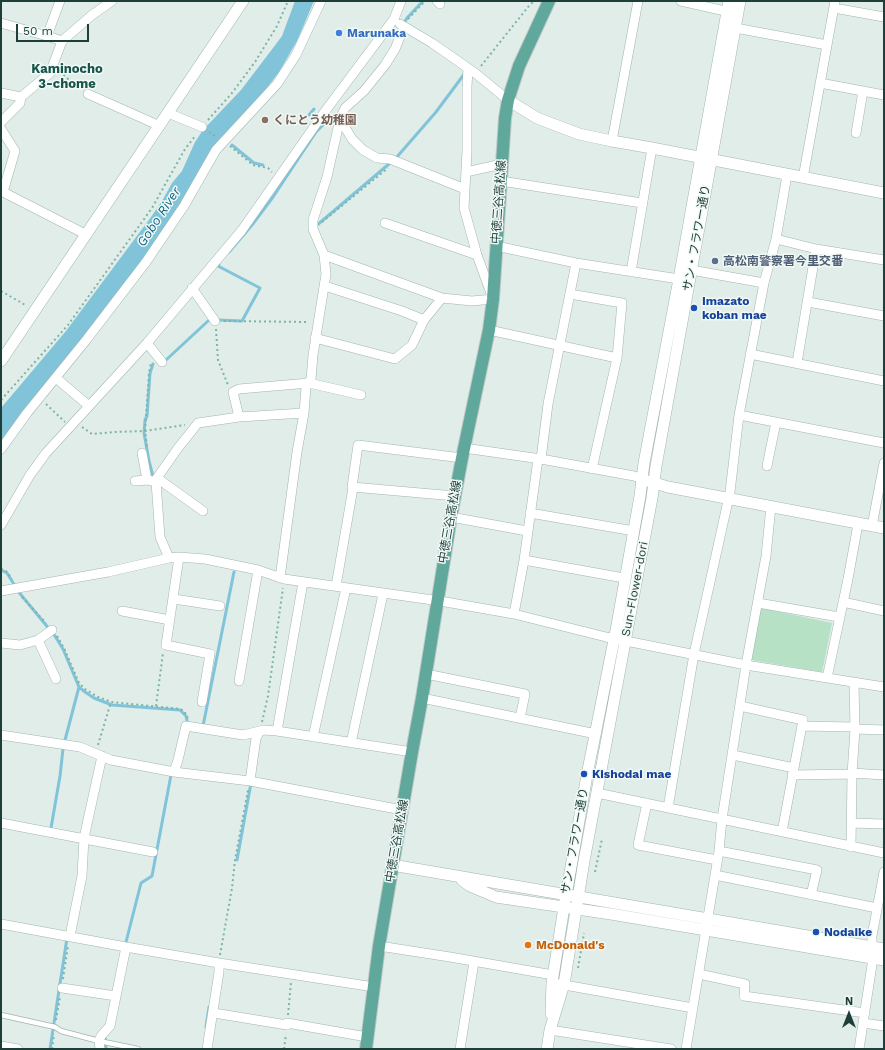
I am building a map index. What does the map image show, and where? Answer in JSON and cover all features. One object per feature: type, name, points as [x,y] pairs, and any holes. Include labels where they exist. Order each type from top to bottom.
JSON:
[{"type":"main road","name":"中徳三谷高松線","points":[[367,1043],[379,946],[422,698],[451,517],[489,330],[493,299],[505,118],[508,100],[519,66],[549,1]]},
{"type":"street","points":[[47,36],[60,1]]},
{"type":"street","points":[[1,122],[20,103],[21,97],[50,73],[62,41],[92,15],[112,1]]},
{"type":"street","points":[[1,361],[243,1]]},
{"type":"street","points":[[1,449],[39,398],[146,262],[184,206],[221,140],[277,84],[296,55],[321,1]]},
{"type":"street","points":[[1,525],[30,475],[46,453],[148,343],[192,288],[242,230],[341,90],[394,19],[401,1]]},
{"type":"street","points":[[612,141],[638,1]]},
{"type":"street","points":[[680,1],[731,9]]},
{"type":"street","name":"サン・フラワー通り","points":[[684,272],[706,159],[731,9],[740,1]]},
{"type":"street","points":[[803,178],[835,5],[884,17]]},
{"type":"street","points":[[394,19],[472,71],[508,100],[537,118],[553,125],[579,134],[612,141],[884,193]]},
{"type":"street","points":[[1,22],[62,41]]},
{"type":"street","points":[[729,26],[827,45]]},
{"type":"street","points":[[282,579],[306,388],[311,379],[315,338],[325,286],[326,274],[324,255],[314,229],[315,215],[327,177],[340,119],[345,108],[364,90],[385,65],[395,49],[404,27]]},
{"type":"street","points":[[324,255],[442,298],[472,301],[493,299],[477,255],[464,208],[467,87],[472,71]]},
{"type":"street","points":[[820,83],[863,91],[883,92]]},
{"type":"street","points":[[341,90],[350,103]]},
{"type":"street","points":[[856,133],[863,91]]},
{"type":"street","points":[[1,93],[21,97]]},
{"type":"street","points":[[88,94],[160,126]]},
{"type":"street","points":[[168,113],[205,128]]},
{"type":"street","points":[[340,119],[352,139],[363,150],[377,158],[396,161],[464,189]]},
{"type":"street","points":[[1,129],[15,151],[2,194],[86,235]]},
{"type":"street","points":[[631,272],[652,148]]},
{"type":"street","points":[[466,172],[502,164]]},
{"type":"street","points":[[668,808],[694,654],[728,499],[739,415],[750,354],[764,283],[776,239],[787,175]]},
{"type":"street","points":[[501,181],[642,203]]},
{"type":"street","points":[[385,223],[477,255]]},
{"type":"street","points":[[776,239],[816,249],[884,260]]},
{"type":"street","points":[[496,246],[576,263],[631,272],[684,272],[764,283]]},
{"type":"street","points":[[797,363],[816,249]]},
{"type":"street","points":[[514,614],[524,560],[527,530],[548,404],[576,263]]},
{"type":"street","name":"Sun-Flower-dori","points":[[634,531],[645,455],[684,272]]},
{"type":"street","name":"Sun-Flower-dori","points":[[625,640],[652,498],[684,272]]},
{"type":"street","points":[[325,286],[402,311],[424,320]]},
{"type":"street","points":[[192,288],[215,321]]},
{"type":"street","points":[[570,294],[622,304],[617,358],[592,469]]},
{"type":"street","points":[[315,338],[395,359],[412,345],[424,320],[442,298]]},
{"type":"street","points":[[808,302],[884,316]]},
{"type":"street","points":[[489,330],[617,358]]},
{"type":"street","points":[[148,343],[160,359]]},
{"type":"street","points":[[750,354],[884,381]]},
{"type":"street","points":[[56,378],[90,406]]},
{"type":"street","points":[[239,417],[233,392],[238,389],[309,383],[362,395]]},
{"type":"street","points":[[153,480],[198,423],[239,417],[304,413]]},
{"type":"street","points":[[739,415],[884,443]]},
{"type":"street","points":[[767,466],[776,422]]},
{"type":"street","points":[[336,586],[353,488],[358,445],[540,459],[634,476],[668,488],[884,528]]},
{"type":"street","points":[[145,450],[153,480],[160,537],[169,558]]},
{"type":"street","points":[[872,526],[884,463]]},
{"type":"street","points":[[135,481],[153,480],[203,511]]},
{"type":"street","points":[[353,488],[455,496]]},
{"type":"street","points":[[686,1049],[718,856],[722,819],[746,665],[766,556],[771,506]]},
{"type":"street","points":[[530,513],[634,531]]},
{"type":"street","points":[[451,517],[527,530]]},
{"type":"street","points":[[827,678],[858,524]]},
{"type":"street","name":"サン・フラワー通り","points":[[547,1049],[550,1030],[552,979],[566,895],[587,774],[596,734],[634,531]]},
{"type":"street","points":[[179,557],[166,645],[210,654],[202,702]]},
{"type":"street","points":[[1,591],[108,572],[179,557],[206,560],[258,570],[270,573],[282,579],[437,601],[514,614],[614,638],[746,665],[884,687]]},
{"type":"street","points":[[524,560],[624,578]]},
{"type":"street","points":[[239,681],[258,570]]},
{"type":"street","points":[[277,731],[303,582]]},
{"type":"street","points":[[313,737],[346,588]]},
{"type":"street","points":[[351,743],[383,594]]},
{"type":"street","points":[[174,599],[220,606]]},
{"type":"street","points":[[843,602],[884,611]]},
{"type":"street","points":[[758,603],[839,617]]},
{"type":"street","points":[[122,612],[170,620]]},
{"type":"street","points":[[1,643],[20,645],[38,640],[52,630]]},
{"type":"street","points":[[38,640],[56,679]]},
{"type":"street","name":"サン・フラワー通り","points":[[550,1030],[564,984],[578,897],[625,640]]},
{"type":"street","points":[[426,674],[525,694],[520,718]]},
{"type":"street","points":[[851,847],[852,773],[855,728],[854,683]]},
{"type":"street","points":[[422,698],[596,734]]},
{"type":"street","points":[[740,706],[803,720],[782,832]]},
{"type":"street","points":[[174,772],[186,726],[243,735],[260,731],[277,731],[412,752]]},
{"type":"street","points":[[802,726],[884,730]]},
{"type":"street","points":[[250,780],[256,738],[260,731]]},
{"type":"street","points":[[1,735],[80,747],[112,760],[174,772],[250,780],[402,810]]},
{"type":"street","points":[[70,936],[82,876],[84,838],[99,754]]},
{"type":"street","points":[[733,755],[793,772],[884,775]]},
{"type":"street","points":[[597,792],[884,853]]},
{"type":"street","points":[[647,803],[638,845],[817,870],[811,895]]},
{"type":"street","points":[[1,823],[153,852]]},
{"type":"street","points":[[852,823],[884,824]]},
{"type":"street","points":[[392,865],[884,949]]},
{"type":"street","points":[[859,1049],[872,959],[872,936],[884,872]]},
{"type":"street","points":[[715,875],[877,908]]},
{"type":"street","points":[[458,877],[470,886],[496,897],[577,908],[884,960]]},
{"type":"street","points":[[1,924],[218,963],[374,987]]},
{"type":"street","points":[[379,946],[450,957],[552,979],[564,984],[693,1008]]},
{"type":"street","points":[[100,1045],[101,1036],[110,1026],[126,947]]},
{"type":"street","points":[[460,1049],[474,962]]},
{"type":"street","points":[[208,1049],[219,972],[218,963]]},
{"type":"street","points":[[699,974],[745,984],[744,996],[865,1013]]},
{"type":"street","points":[[62,988],[116,996]]},
{"type":"street","points":[[214,1013],[287,1024],[367,1043]]},
{"type":"street","points":[[863,1023],[884,1026]]},
{"type":"street","points":[[550,1030],[618,1045],[670,1049]]},
{"type":"street","points":[[1,1046],[18,1049]]},
{"type":"lane","points":[[1,1015],[55,1027],[61,1032],[100,1045],[138,1049]]},
{"type":"path","points":[[1,400],[68,325],[152,208],[185,149],[205,128],[255,62],[277,26],[288,1]]},
{"type":"path","points":[[404,27],[409,18],[425,1]]},
{"type":"path","points":[[472,71],[534,1]]},
{"type":"path","points":[[54,64],[68,79],[88,94]]},
{"type":"path","points":[[205,128],[254,165],[268,168],[279,177]]},
{"type":"path","points":[[314,229],[396,161]]},
{"type":"path","points":[[1,291],[34,311]]},
{"type":"path","points":[[233,392],[229,387],[218,360],[215,321],[318,323]]},
{"type":"path","points":[[145,450],[149,373],[151,364],[160,359]]},
{"type":"path","points":[[39,398],[72,424],[92,434],[145,431],[198,423]]},
{"type":"path","points":[[1,569],[6,571],[17,589],[52,630],[64,648],[79,683],[85,689],[90,693],[111,702],[180,709],[184,711],[188,719],[189,727]]},
{"type":"path","points":[[260,731],[268,696],[282,579]]},
{"type":"path","points":[[156,706],[163,650],[166,645]]},
{"type":"path","points":[[99,754],[111,702]]},
{"type":"path","points":[[218,963],[250,780]]},
{"type":"path","points":[[595,872],[602,839]]},
{"type":"path","points":[[578,968],[584,933]]},
{"type":"path","points":[[284,1049],[292,975]]},
{"type":"green space","points":[[761,608],[832,623],[822,672],[751,660]]},
{"type":"water","name":"Gobo River","points":[[295,1],[314,1],[297,41],[279,72],[256,102],[229,133],[170,225],[1,443],[1,408],[66,331],[151,217],[172,183],[182,171],[195,142],[203,130],[241,90],[282,36]]},
{"type":"waterway","points":[[404,23],[423,1]]},
{"type":"waterway","points":[[316,226],[396,158],[436,112],[465,73]]},
{"type":"waterway","points":[[309,115],[314,109]]},
{"type":"waterway","points":[[229,252],[273,197],[316,132],[332,116],[329,116]]},
{"type":"waterway","points":[[232,145],[254,163],[263,165]]},
{"type":"waterway","points":[[218,320],[242,321],[260,288],[218,266],[219,264]]},
{"type":"waterway","points":[[166,360],[208,321]]},
{"type":"waterway","points":[[153,364],[150,373],[147,416],[145,420],[144,433],[154,480]]},
{"type":"waterway","points":[[1,570],[7,573],[15,586]]},
{"type":"waterway","points":[[201,726],[203,726],[234,572]]},
{"type":"waterway","points":[[17,590],[55,636],[63,649],[79,687],[85,692],[94,698],[112,705],[180,710],[186,716],[188,725]]},
{"type":"waterway","points":[[65,740],[79,687]]},
{"type":"waterway","points":[[51,828],[63,749]]},
{"type":"waterway","points":[[126,942],[141,883],[152,876],[171,775]]},
{"type":"waterway","points":[[237,860],[251,783]]},
{"type":"waterway","points":[[50,1049],[67,938]]},
{"type":"waterway","points":[[206,1027],[209,1007]]},
{"type":"waterway","points":[[105,1038],[106,1049]]},
{"type":"place","name":"Marunaka","points":[[339,33]]},
{"type":"place","name":"くにとう幼稚園","points":[[265,120]]},
{"type":"place","name":"高松南警察署今里交番","points":[[715,261]]},
{"type":"place","name":"Imazato koban mae","points":[[694,308]]},
{"type":"place","name":"Kishodai mae","points":[[584,774]]},
{"type":"place","name":"Nodaike","points":[[816,932]]},
{"type":"place","name":"McDonald's","points":[[528,945]]},
{"type":"district","name":"Kaminocho 3-chome","points":[[67,76]]}]
